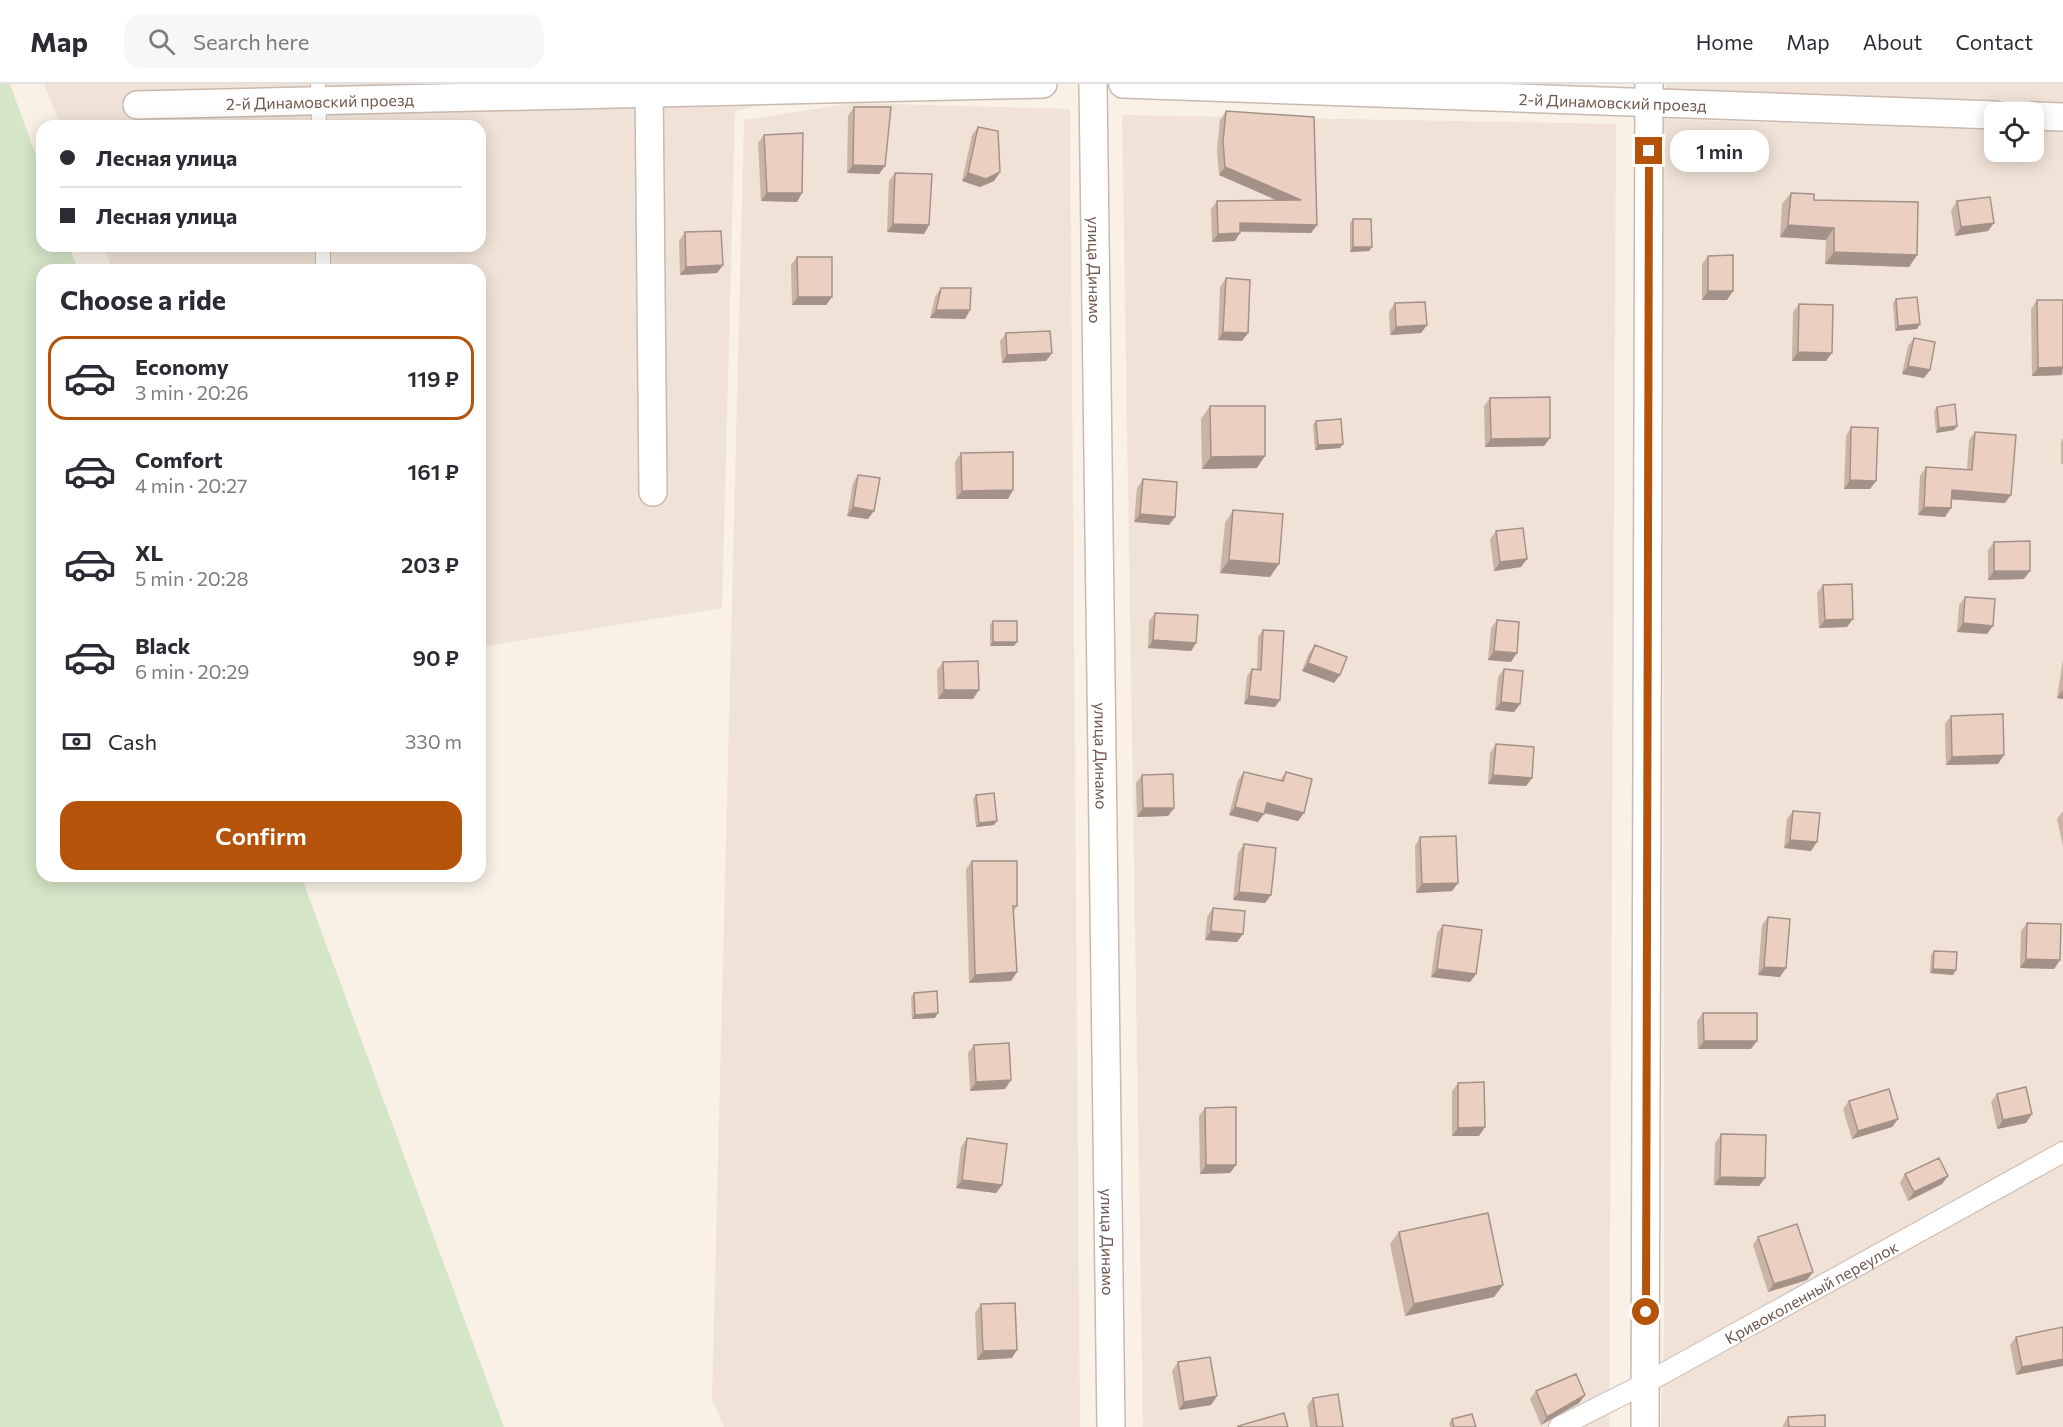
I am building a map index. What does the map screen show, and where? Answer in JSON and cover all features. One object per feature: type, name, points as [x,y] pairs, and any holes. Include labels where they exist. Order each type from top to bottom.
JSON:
[{"type":"street","name":"2-й Динамовский проезд","points":[[137,105],[319,104],[649,89],[1042,84]]},
{"type":"street","name":"улица Динамо","points":[[1093,84],[1111,1427]]},
{"type":"street","name":"2-й Динамовский проезд","points":[[1123,84],[1649,94],[1984,114]]},
{"type":"street","points":[[649,89],[653,492]]},
{"type":"street","points":[[1645,1427],[1649,94]]},
{"type":"street","points":[[2044,116],[2063,117]]},
{"type":"street","name":"Кривоколенный переулок","points":[[1559,1427],[1646,1383],[2063,1152]]},
{"type":"shaded area","points":[[44,84],[832,84],[832,88],[735,111],[722,608],[486,646],[486,264],[110,264],[106,252],[486,252],[486,120],[59,120]]},
{"type":"shaded area","points":[[1666,84],[2063,84],[2063,102],[1666,92]]},
{"type":"shaded area","points":[[853,103],[1070,109],[1080,1427],[724,1427],[712,1399],[744,120]]},
{"type":"shaded area","points":[[1122,115],[1616,124],[1609,1427],[1143,1427]]},
{"type":"shaded area","points":[[1663,119],[1984,130],[1984,162],[2044,162],[2044,131],[2063,132],[2063,1427],[1661,1427],[1664,1330]]},
{"type":"green space","points":[[0,84],[10,84],[36,156],[36,252],[71,252],[76,264],[36,264],[36,882],[303,882],[504,1427],[0,1427]]},
{"type":"building","points":[[854,107],[891,107],[885,166],[853,165]]},
{"type":"building","points":[[1226,111],[1314,117],[1317,225],[1240,223],[1240,233],[1218,234],[1217,201],[1301,200],[1225,167],[1223,142]]},
{"type":"building","points":[[978,127],[998,131],[1000,172],[986,179],[968,173]]},
{"type":"building","points":[[803,133],[802,193],[767,193],[764,135]]},
{"type":"building","points":[[895,173],[932,174],[929,225],[893,224]]},
{"type":"building","points":[[1791,193],[1814,194],[1814,200],[1918,202],[1917,255],[1834,252],[1834,228],[1788,225]]},
{"type":"building","points":[[1990,197],[1994,223],[1961,227],[1957,201]]},
{"type":"building","points":[[1353,219],[1371,219],[1372,247],[1353,247]]},
{"type":"building","points":[[721,231],[723,265],[686,267],[685,232]]},
{"type":"building","points":[[1733,255],[1733,291],[1708,291],[1708,256]]},
{"type":"building","points":[[797,257],[832,257],[832,297],[798,297]]},
{"type":"building","points":[[1226,278],[1250,280],[1248,333],[1223,332]]},
{"type":"building","points":[[941,288],[971,288],[970,310],[936,310]]},
{"type":"building","points":[[1917,297],[1920,324],[1898,326],[1896,299]]},
{"type":"building","points":[[2037,300],[2063,300],[2063,367],[2038,368]]},
{"type":"building","points":[[1425,302],[1427,325],[1396,327],[1395,303]]},
{"type":"building","points":[[1799,304],[1833,305],[1832,353],[1798,352]]},
{"type":"building","points":[[1050,331],[1052,353],[1007,355],[1006,333]]},
{"type":"building","points":[[1914,338],[1935,342],[1930,370],[1908,366]]},
{"type":"building","points":[[1550,397],[1550,438],[1491,439],[1490,398]]},
{"type":"building","points":[[1955,404],[1957,426],[1939,428],[1937,407]]},
{"type":"building","points":[[1210,406],[1265,406],[1265,456],[1211,457]]},
{"type":"building","points":[[1341,419],[1343,444],[1318,445],[1316,421]]},
{"type":"building","points":[[1851,427],[1878,428],[1876,481],[1850,480]]},
{"type":"building","points":[[1975,432],[2016,435],[2011,495],[1952,490],[1951,508],[1924,507],[1926,467],[1972,470]]},
{"type":"building","points":[[1013,452],[1013,490],[962,491],[961,453]]},
{"type":"building","points":[[858,475],[880,478],[874,511],[853,507]]},
{"type":"building","points":[[1143,479],[1177,482],[1175,517],[1140,514]]},
{"type":"building","points":[[1233,510],[1283,514],[1279,564],[1229,560]]},
{"type":"building","points":[[1523,528],[1527,559],[1500,562],[1496,531]]},
{"type":"building","points":[[2030,541],[2030,571],[1994,571],[1994,542]]},
{"type":"building","points":[[1852,584],[1853,619],[1825,620],[1823,585]]},
{"type":"building","points":[[1965,597],[1995,599],[1993,626],[1963,623]]},
{"type":"building","points":[[1155,613],[1198,615],[1196,643],[1153,640]]},
{"type":"building","points":[[1497,620],[1519,622],[1517,653],[1494,651]]},
{"type":"building","points":[[993,621],[1017,621],[1017,642],[993,642]]},
{"type":"building","points":[[1263,630],[1284,631],[1280,700],[1249,696],[1252,669],[1261,670]]},
{"type":"building","points":[[1315,645],[1347,657],[1340,675],[1308,663]]},
{"type":"building","points":[[978,661],[979,690],[944,690],[943,662]]},
{"type":"building","points":[[1504,669],[1523,671],[1520,704],[1501,702]]},
{"type":"building","points":[[2003,714],[2004,755],[1952,757],[1951,716]]},
{"type":"building","points":[[1496,744],[1534,747],[1532,778],[1493,775]]},
{"type":"building","points":[[1244,772],[1283,781],[1286,772],[1312,779],[1304,813],[1267,803],[1264,814],[1235,807]]},
{"type":"building","points":[[1173,774],[1174,808],[1143,808],[1142,775]]},
{"type":"building","points":[[994,793],[997,821],[979,823],[976,795]]},
{"type":"building","points":[[1793,811],[1820,813],[1817,842],[1790,840]]},
{"type":"building","points":[[1456,836],[1458,883],[1422,884],[1420,837]]},
{"type":"building","points":[[1244,844],[1276,848],[1271,895],[1239,892]]},
{"type":"building","points":[[972,861],[1017,861],[1017,906],[1013,906],[1017,972],[975,975]]},
{"type":"building","points":[[1213,908],[1245,911],[1243,934],[1211,931]]},
{"type":"building","points":[[1768,917],[1790,919],[1786,968],[1764,967]]},
{"type":"building","points":[[2027,923],[2061,924],[2060,960],[2026,959]]},
{"type":"building","points":[[1443,925],[1482,930],[1476,974],[1437,969]]},
{"type":"building","points":[[1934,951],[1957,952],[1956,970],[1933,969]]},
{"type":"building","points":[[937,991],[938,1013],[915,1015],[914,993]]},
{"type":"building","points":[[1703,1013],[1757,1013],[1757,1041],[1704,1041]]},
{"type":"building","points":[[1009,1043],[1011,1080],[976,1082],[974,1045]]},
{"type":"building","points":[[1484,1082],[1485,1127],[1458,1128],[1458,1083]]},
{"type":"building","points":[[2026,1087],[2032,1114],[2003,1120],[1997,1094]]},
{"type":"building","points":[[1889,1089],[1898,1119],[1858,1131],[1849,1101]]},
{"type":"building","points":[[1236,1107],[1236,1165],[1206,1165],[1205,1108]]},
{"type":"building","points":[[1721,1134],[1766,1135],[1765,1178],[1720,1177]]},
{"type":"building","points":[[967,1138],[1007,1144],[1002,1185],[962,1180]]},
{"type":"building","points":[[1939,1158],[1948,1176],[1914,1192],[1905,1174]]},
{"type":"building","points":[[1488,1213],[1503,1285],[1414,1304],[1399,1232]]},
{"type":"building","points":[[1797,1224],[1813,1272],[1774,1284],[1758,1237]]},
{"type":"building","points":[[1015,1303],[1017,1350],[983,1351],[981,1304]]},
{"type":"building","points":[[2063,1327],[2063,1359],[2022,1367],[2016,1337]]},
{"type":"building","points":[[1210,1357],[1217,1396],[1184,1402],[1178,1362]]},
{"type":"building","points":[[1576,1374],[1585,1395],[1547,1417],[1536,1391]]},
{"type":"building","points":[[1338,1394],[1343,1427],[1317,1427],[1313,1398]]},
{"type":"building","points":[[1284,1413],[1288,1427],[1238,1426]]},
{"type":"building","points":[[1472,1414],[1476,1427],[1454,1427],[1452,1419]]},
{"type":"building","points":[[1825,1415],[1825,1427],[1789,1427],[1788,1417]]},
{"type":"route","points":[[1646,1312],[1649,151]]}]
